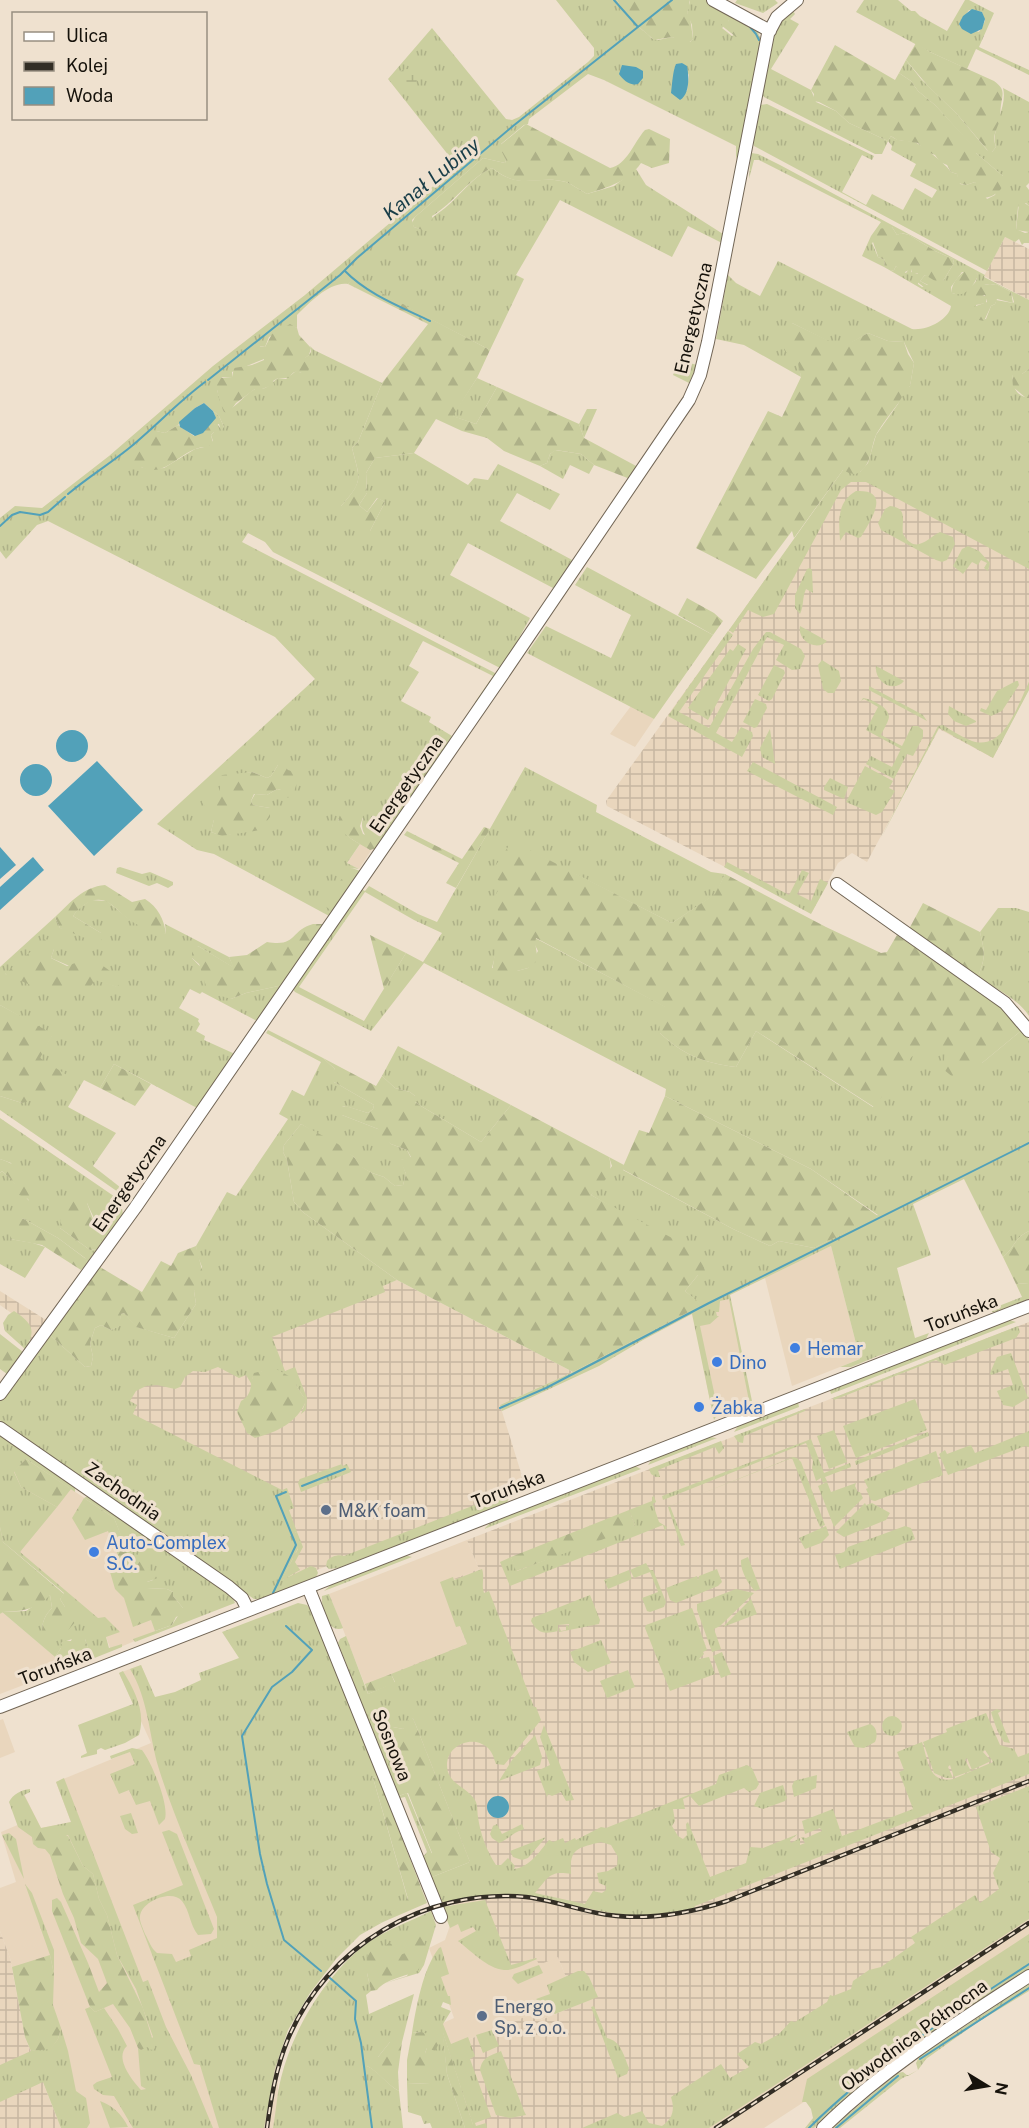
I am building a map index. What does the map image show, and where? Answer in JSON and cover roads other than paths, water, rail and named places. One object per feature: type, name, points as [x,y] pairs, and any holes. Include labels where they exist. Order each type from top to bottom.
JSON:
[{"type":"street","points":[[713,0],[770,31],[780,14],[797,0]]},
{"type":"street","name":"Energetyczna","points":[[0,1394],[135,1208],[678,420],[696,385],[704,363],[770,31]]},
{"type":"street","points":[[837,884],[1005,1003],[1029,1031]]},
{"type":"street","name":"Toruńska","points":[[0,1707],[1029,1306]]},
{"type":"street","name":"Zachodnia","points":[[0,1428],[234,1590],[242,1598],[248,1610]]},
{"type":"street","name":"Sosnowa","points":[[308,1587],[441,1917]]},
{"type":"street","name":"Obwodnica Północna","points":[[823,2128],[904,2060],[1029,1976]]},
{"type":"water","points":[[972,9],[982,12],[985,19],[982,29],[971,34],[962,29],[959,24],[963,16]]},
{"type":"water","points":[[682,63],[687,66],[688,80],[686,94],[680,100],[671,93],[675,66]]},
{"type":"water","points":[[622,65],[636,67],[643,71],[643,78],[638,84],[630,83],[619,74]]},
{"type":"water","points":[[204,403],[213,411],[216,418],[203,433],[195,436],[180,427],[179,422]]},
{"type":"water","points":[[72,730],[83,735],[88,746],[83,757],[72,762],[61,757],[56,746],[61,735]]},
{"type":"water","points":[[97,761],[143,810],[94,856],[48,806]]},
{"type":"water","points":[[36,764],[47,769],[52,780],[47,791],[36,796],[25,791],[20,780],[25,769]]},
{"type":"water","points":[[0,847],[16,865],[0,879]]},
{"type":"water","points":[[33,857],[44,870],[0,910],[0,887]]},
{"type":"water","points":[[498,1796],[508,1803],[509,1807],[502,1817],[498,1818],[488,1811],[487,1807],[494,1797]]},
{"type":"waterway","points":[[614,0],[638,27]]},
{"type":"waterway","name":"Kanał Lubiny","points":[[208,380],[340,275],[513,126],[672,0]]},
{"type":"waterway","points":[[750,27],[759,40]]},
{"type":"waterway","points":[[345,271],[363,287],[430,321]]},
{"type":"waterway","name":"Kanał Lubiny","points":[[68,494],[128,449],[205,382]]},
{"type":"waterway","name":"Kanał Lubiny","points":[[0,526],[12,515],[20,512],[40,515],[48,512],[65,497]]},
{"type":"waterway","points":[[500,1408],[546,1388],[709,1303],[1029,1143]]},
{"type":"waterway","points":[[302,1486],[345,1469]]},
{"type":"waterway","points":[[273,1593],[296,1545],[276,1496],[286,1492]]},
{"type":"waterway","points":[[286,1626],[312,1650],[292,1672],[272,1687],[242,1736],[260,1854],[284,1940],[321,1971]]},
{"type":"waterway","points":[[809,2128],[834,2104],[887,2061],[1029,1964]]},
{"type":"waterway","points":[[330,1978],[356,2001],[355,2019],[361,2043],[372,2128]]},
{"type":"waterway","points":[[920,2059],[1029,1988]]},
{"type":"waterway","points":[[836,2128],[898,2076]]},
{"type":"railway","points":[[267,2128],[280,2061],[288,2039],[305,2006],[327,1976],[354,1951],[384,1930],[417,1913],[452,1902],[488,1897],[526,1897],[613,1916],[662,1916],[695,1910],[727,1901],[1029,1781]]},
{"type":"railway","points":[[716,2128],[1029,1923]]},
{"type":"place","name":"Hemar","points":[[795,1348]]},
{"type":"place","name":"Dino","points":[[717,1362]]},
{"type":"place","name":"Żabka","points":[[699,1407]]},
{"type":"place","name":"M&K foam","points":[[326,1510]]},
{"type":"place","name":"Auto-Complex S.C.","points":[[94,1552]]},
{"type":"place","name":"Energo Sp. z o.o.","points":[[482,2016]]}]
